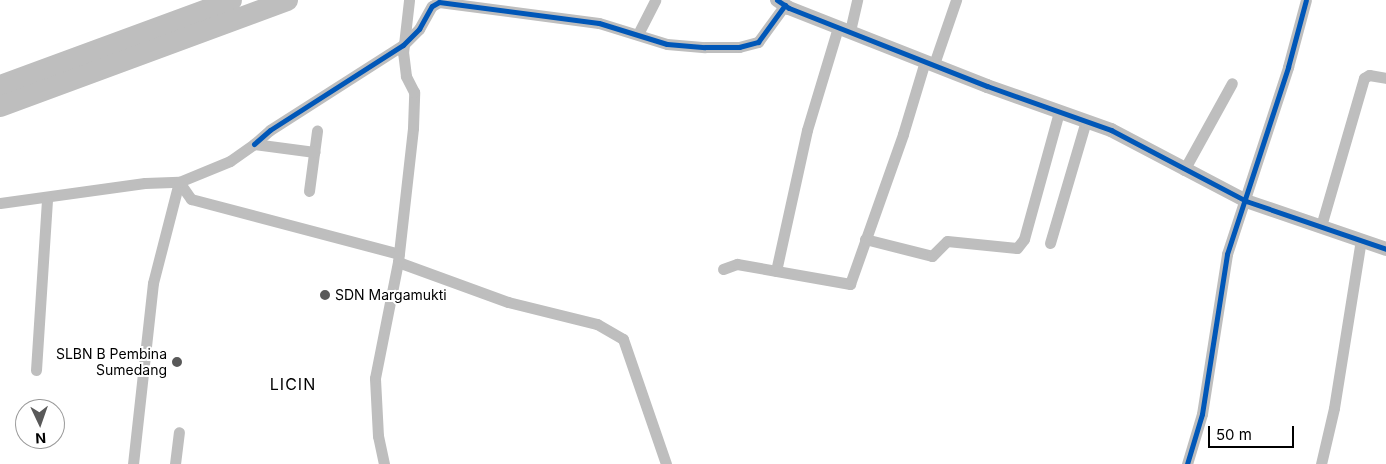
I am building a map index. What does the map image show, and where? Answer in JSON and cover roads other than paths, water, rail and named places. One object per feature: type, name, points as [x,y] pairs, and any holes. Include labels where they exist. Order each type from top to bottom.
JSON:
[{"type":"highway","points":[[0,85],[231,0]]},
{"type":"highway","points":[[0,106],[287,0]]},
{"type":"street","points":[[384,464],[378,436],[375,378],[399,258],[414,95],[406,76],[403,45],[409,0]]},
{"type":"street","points":[[638,34],[655,0]]},
{"type":"street","points":[[776,271],[808,130],[844,29],[858,0]]},
{"type":"street","points":[[723,269],[737,264],[848,285],[929,62],[956,0]]},
{"type":"street","points":[[1188,464],[1202,414],[1223,269],[1246,201],[1306,0]]},
{"type":"street","points":[[0,203],[145,183],[179,182],[230,161],[270,130],[403,45],[419,29],[432,6],[440,2],[598,23],[667,44],[745,46],[764,36],[781,3],[929,62],[1111,130],[1246,201],[1386,249]]},
{"type":"street","points":[[1322,226],[1364,78],[1369,75],[1386,78]]},
{"type":"street","points":[[1184,170],[1232,83]]},
{"type":"street","points":[[865,239],[932,256],[947,241],[1017,248],[1024,239],[1059,112]]},
{"type":"street","points":[[1050,243],[1086,121]]},
{"type":"street","points":[[309,192],[317,131]]},
{"type":"street","points":[[254,144],[314,152]]},
{"type":"street","points":[[179,182],[191,199],[399,258],[508,302],[597,324],[623,339],[666,464]]},
{"type":"street","points":[[133,464],[153,283],[179,182]]},
{"type":"street","points":[[36,370],[47,198]]},
{"type":"street","points":[[1321,464],[1334,408],[1361,240]]},
{"type":"street","points":[[175,464],[179,432]]},
{"type":"place","name":"SDN Margamukti","points":[[325,295]]},
{"type":"place","name":"SLBN B Pembina Sumedang","points":[[177,362]]},
{"type":"district","name":"LICIN","points":[[293,384]]}]
